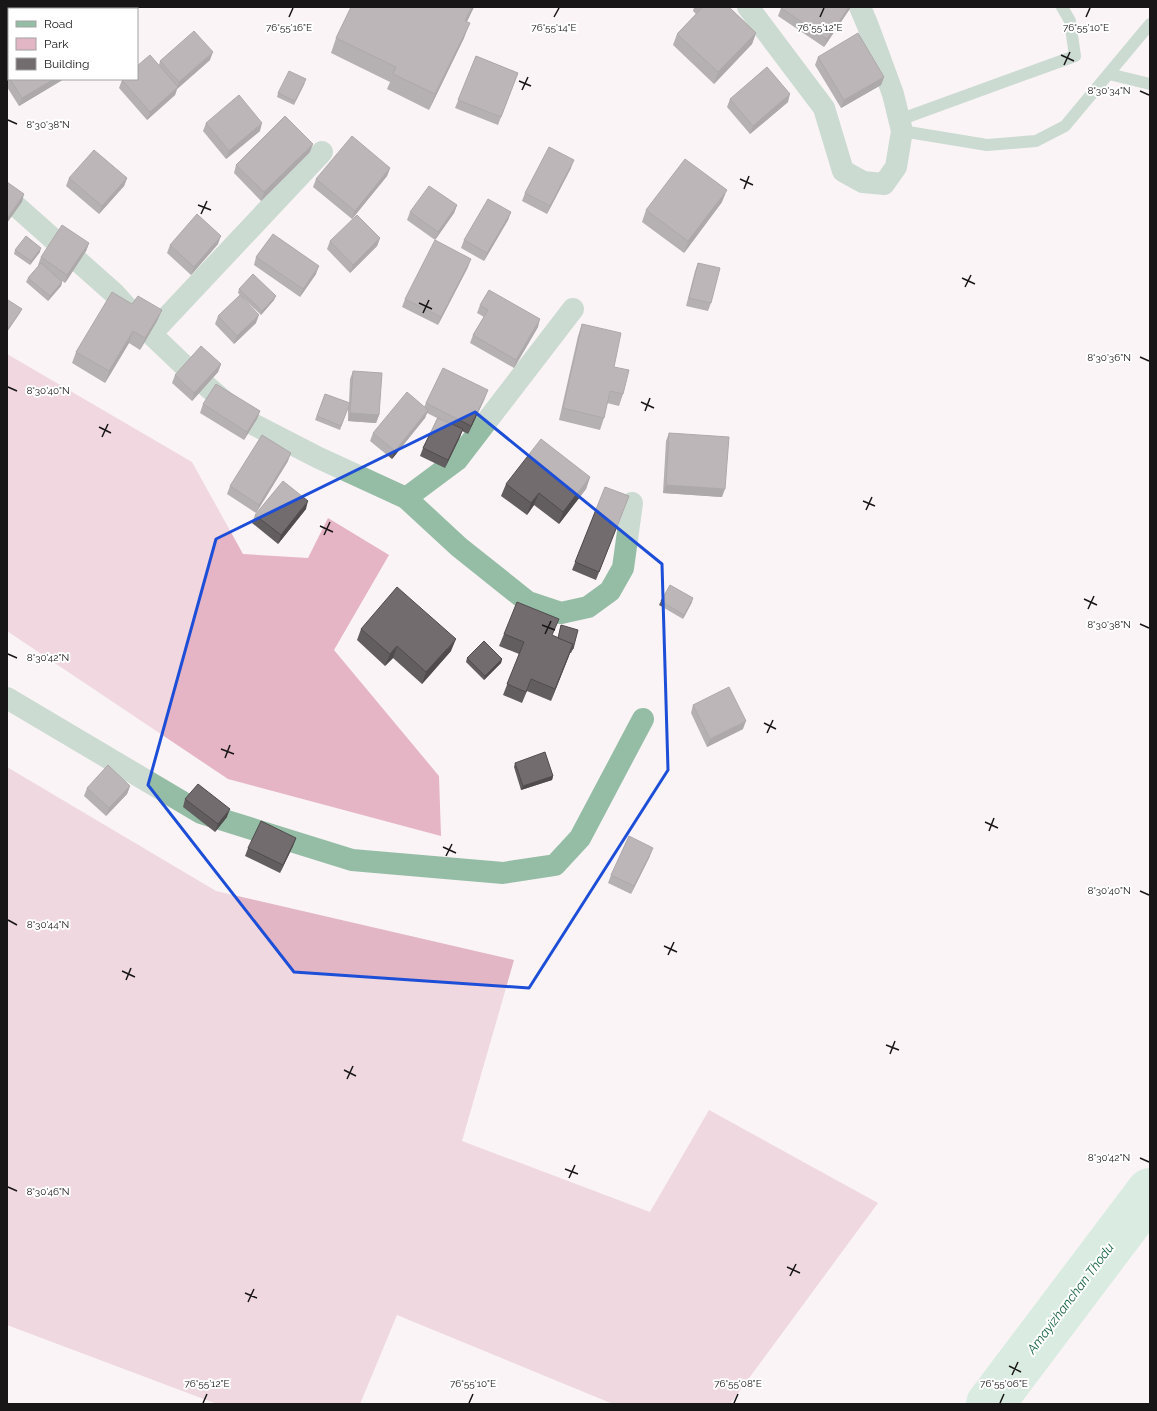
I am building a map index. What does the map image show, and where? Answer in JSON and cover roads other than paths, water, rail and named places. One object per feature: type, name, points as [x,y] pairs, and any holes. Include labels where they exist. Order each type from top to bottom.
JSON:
[{"type":"street","points":[[748,7],[824,108],[843,171],[863,182],[884,184],[896,167],[901,126],[893,94],[860,7]]},
{"type":"street","points":[[151,334],[322,152]]},
{"type":"street","points":[[7,198],[115,294],[151,334],[194,375],[247,421],[319,458],[406,498],[459,547],[528,602],[561,612],[588,607],[610,591],[623,568],[632,503]]},
{"type":"street","points":[[406,498],[457,460],[573,309]]},
{"type":"street","points":[[7,698],[201,813],[352,860],[503,873],[555,865],[580,838],[643,719]]},
{"type":"lane","points":[[901,126],[1075,56],[1070,21],[1062,7]]},
{"type":"lane","points":[[901,126],[987,145],[1036,141],[1065,126],[1150,24]]},
{"type":"lane","points":[[1108,74],[1150,84]]},
{"type":"waterway","name":"Amayizhanchan Thodu","points":[[990,1404],[1150,1192]]}]
